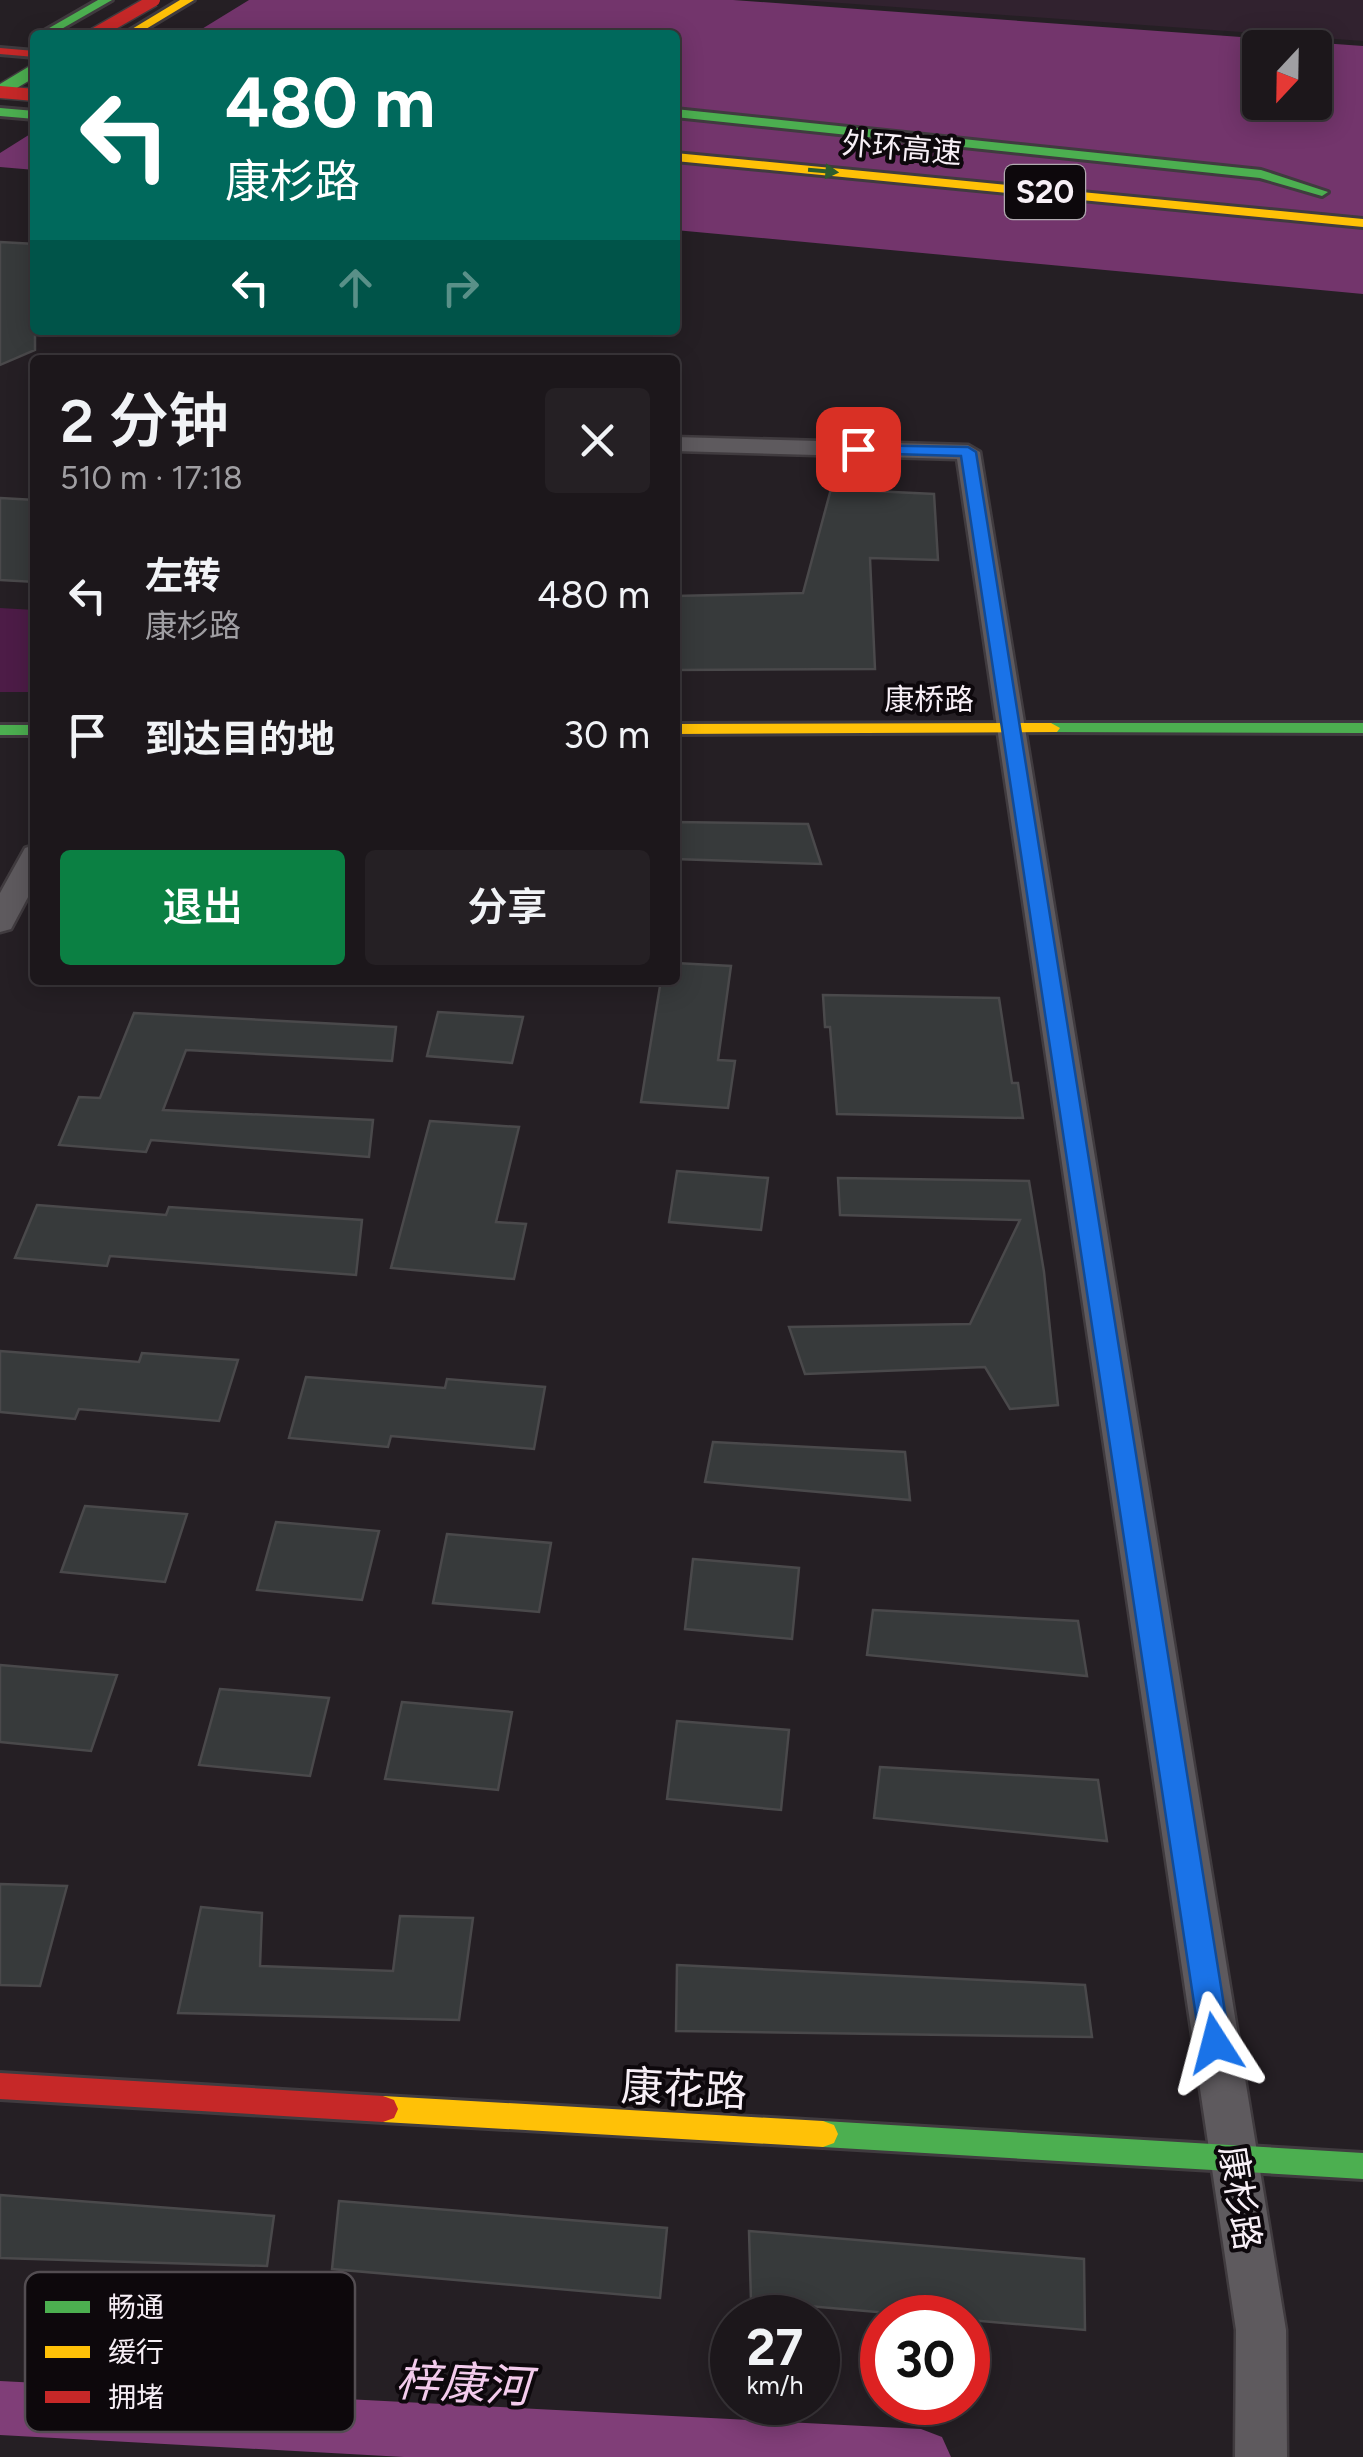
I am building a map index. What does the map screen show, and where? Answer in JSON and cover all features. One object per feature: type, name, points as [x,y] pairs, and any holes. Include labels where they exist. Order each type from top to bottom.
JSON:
[{"type":"main road","points":[[30,70],[0,67],[25,30],[61,0]]},
{"type":"main road","points":[[25,30],[106,0]]},
{"type":"main road","points":[[102,30],[154,0]]},
{"type":"main road","points":[[137,30],[188,0]]},
{"type":"main road","points":[[0,52],[30,54]]},
{"type":"main road","points":[[0,80],[30,72]]},
{"type":"main road","points":[[0,91],[30,74]]},
{"type":"main road","points":[[0,91],[30,93]]},
{"type":"main road","points":[[0,112],[30,96]]},
{"type":"main road","points":[[0,112],[30,115]]},
{"type":"main road","points":[[680,114],[1261,174],[1322,192]]},
{"type":"main road","name":"外环高速","points":[[680,132],[1349,195]]},
{"type":"main road","name":"外环高速","points":[[680,157],[1363,223]]},
{"type":"main road","points":[[680,177],[1363,233]]},
{"type":"main road","name":"康桥路","points":[[680,729],[1363,728]]},
{"type":"main road","points":[[0,730],[30,730]]},
{"type":"main road","name":"康花路","points":[[0,2086],[1363,2166]]},
{"type":"street","name":"康杉路","points":[[680,444],[968,452],[1260,2330],[1261,2457]]},
{"type":"street","points":[[0,923],[30,864]]},
{"type":"shaded area","points":[[249,0],[733,0],[1242,37],[1242,120],[1332,120],[1332,44],[1363,46],[1363,294],[680,230],[680,30],[200,30]]},
{"type":"shaded area","points":[[800,0],[1363,0],[1363,41],[1332,39],[1332,30],[1242,32]]},
{"type":"shaded area","points":[[30,134],[30,170],[0,167],[0,153]]},
{"type":"shaded area","points":[[0,608],[30,610],[30,692],[0,692]]},
{"type":"building","points":[[0,242],[30,244],[30,335],[35,335],[35,350],[0,365]]},
{"type":"building","points":[[831,489],[934,494],[938,560],[870,558],[875,669],[680,670],[680,596],[803,593]]},
{"type":"building","points":[[0,498],[30,500],[30,582],[0,580]]},
{"type":"building","points":[[680,822],[808,824],[821,864],[680,859]]},
{"type":"building","points":[[680,963],[731,966],[718,1060],[735,1061],[728,1108],[641,1102],[660,985],[680,985]]},
{"type":"building","points":[[823,995],[999,998],[1012,1083],[1018,1083],[1023,1118],[837,1114],[830,1027],[825,1027]]},
{"type":"building","points":[[438,1012],[523,1017],[512,1063],[427,1056]]},
{"type":"building","points":[[134,1013],[396,1027],[392,1061],[186,1050],[163,1110],[373,1120],[369,1157],[151,1140],[146,1152],[59,1145],[79,1097],[100,1098]]},
{"type":"building","points":[[430,1121],[519,1127],[496,1222],[526,1224],[514,1279],[391,1268]]},
{"type":"building","points":[[677,1171],[768,1178],[761,1230],[669,1222]]},
{"type":"building","points":[[838,1178],[1029,1181],[1044,1272],[1058,1405],[1010,1409],[985,1367],[805,1374],[789,1327],[970,1324],[1020,1220],[840,1215]]},
{"type":"building","points":[[37,1205],[166,1215],[169,1207],[362,1220],[356,1275],[110,1256],[107,1266],[15,1258]]},
{"type":"building","points":[[0,1351],[139,1362],[142,1353],[238,1360],[219,1421],[79,1409],[75,1419],[0,1412]]},
{"type":"building","points":[[306,1377],[445,1388],[447,1379],[545,1387],[534,1449],[391,1436],[388,1447],[289,1438]]},
{"type":"building","points":[[713,1442],[905,1452],[910,1500],[705,1482]]},
{"type":"building","points":[[85,1506],[187,1514],[165,1582],[61,1572]]},
{"type":"building","points":[[276,1522],[379,1531],[362,1600],[257,1590]]},
{"type":"building","points":[[447,1534],[551,1543],[539,1612],[433,1603]]},
{"type":"building","points":[[693,1559],[799,1568],[792,1639],[685,1629]]},
{"type":"building","points":[[873,1610],[1078,1621],[1087,1676],[867,1655]]},
{"type":"building","points":[[0,1665],[117,1675],[91,1751],[0,1742]]},
{"type":"building","points":[[220,1689],[329,1698],[310,1776],[199,1765]]},
{"type":"building","points":[[402,1702],[512,1712],[498,1790],[385,1779]]},
{"type":"building","points":[[677,1721],[789,1730],[781,1810],[667,1799]]},
{"type":"building","points":[[880,1767],[1098,1780],[1107,1841],[874,1818]]},
{"type":"building","points":[[0,1884],[67,1886],[40,1986],[0,1985]]},
{"type":"building","points":[[201,1907],[262,1913],[260,1966],[393,1971],[400,1916],[473,1918],[459,2020],[178,2013]]},
{"type":"building","points":[[677,1965],[1085,1985],[1092,2037],[676,2031]]},
{"type":"building","points":[[0,2195],[274,2216],[267,2266],[0,2258]]},
{"type":"building","points":[[339,2201],[667,2228],[660,2298],[332,2269]]},
{"type":"building","points":[[749,2231],[1084,2259],[1085,2330],[990,2322],[990,2295],[860,2295],[860,2310],[840,2309],[840,2295],[751,2295]]},
{"type":"waterway","name":"梓康河","points":[[0,2408],[25,2409]]},
{"type":"waterway","name":"梓康河","points":[[355,2427],[921,2457]]},
{"type":"traffic: fast","points":[[52,30],[106,0]]},
{"type":"traffic: fast","points":[[0,91],[30,73]]},
{"type":"traffic: fast","points":[[0,112],[30,115]]},
{"type":"traffic: fast","points":[[680,114],[1261,174],[1322,192]]},
{"type":"traffic: fast","points":[[1051,728],[1363,728]]},
{"type":"traffic: fast","points":[[0,730],[30,730]]},
{"type":"traffic: fast","points":[[823,2134],[1363,2166]]},
{"type":"traffic: slow","points":[[137,30],[188,0]]},
{"type":"traffic: slow","points":[[680,157],[1363,223]]},
{"type":"traffic: slow","points":[[680,729],[1051,728]]},
{"type":"traffic: slow","points":[[383,2109],[823,2134]]},
{"type":"traffic: jam","points":[[102,30],[154,0]]},
{"type":"traffic: jam","points":[[0,51],[30,54]]},
{"type":"traffic: jam","points":[[0,92],[30,95]]},
{"type":"traffic: jam","points":[[0,2086],[383,2109]]},
{"type":"route","points":[[858,449],[968,452],[1215,2043]]}]
